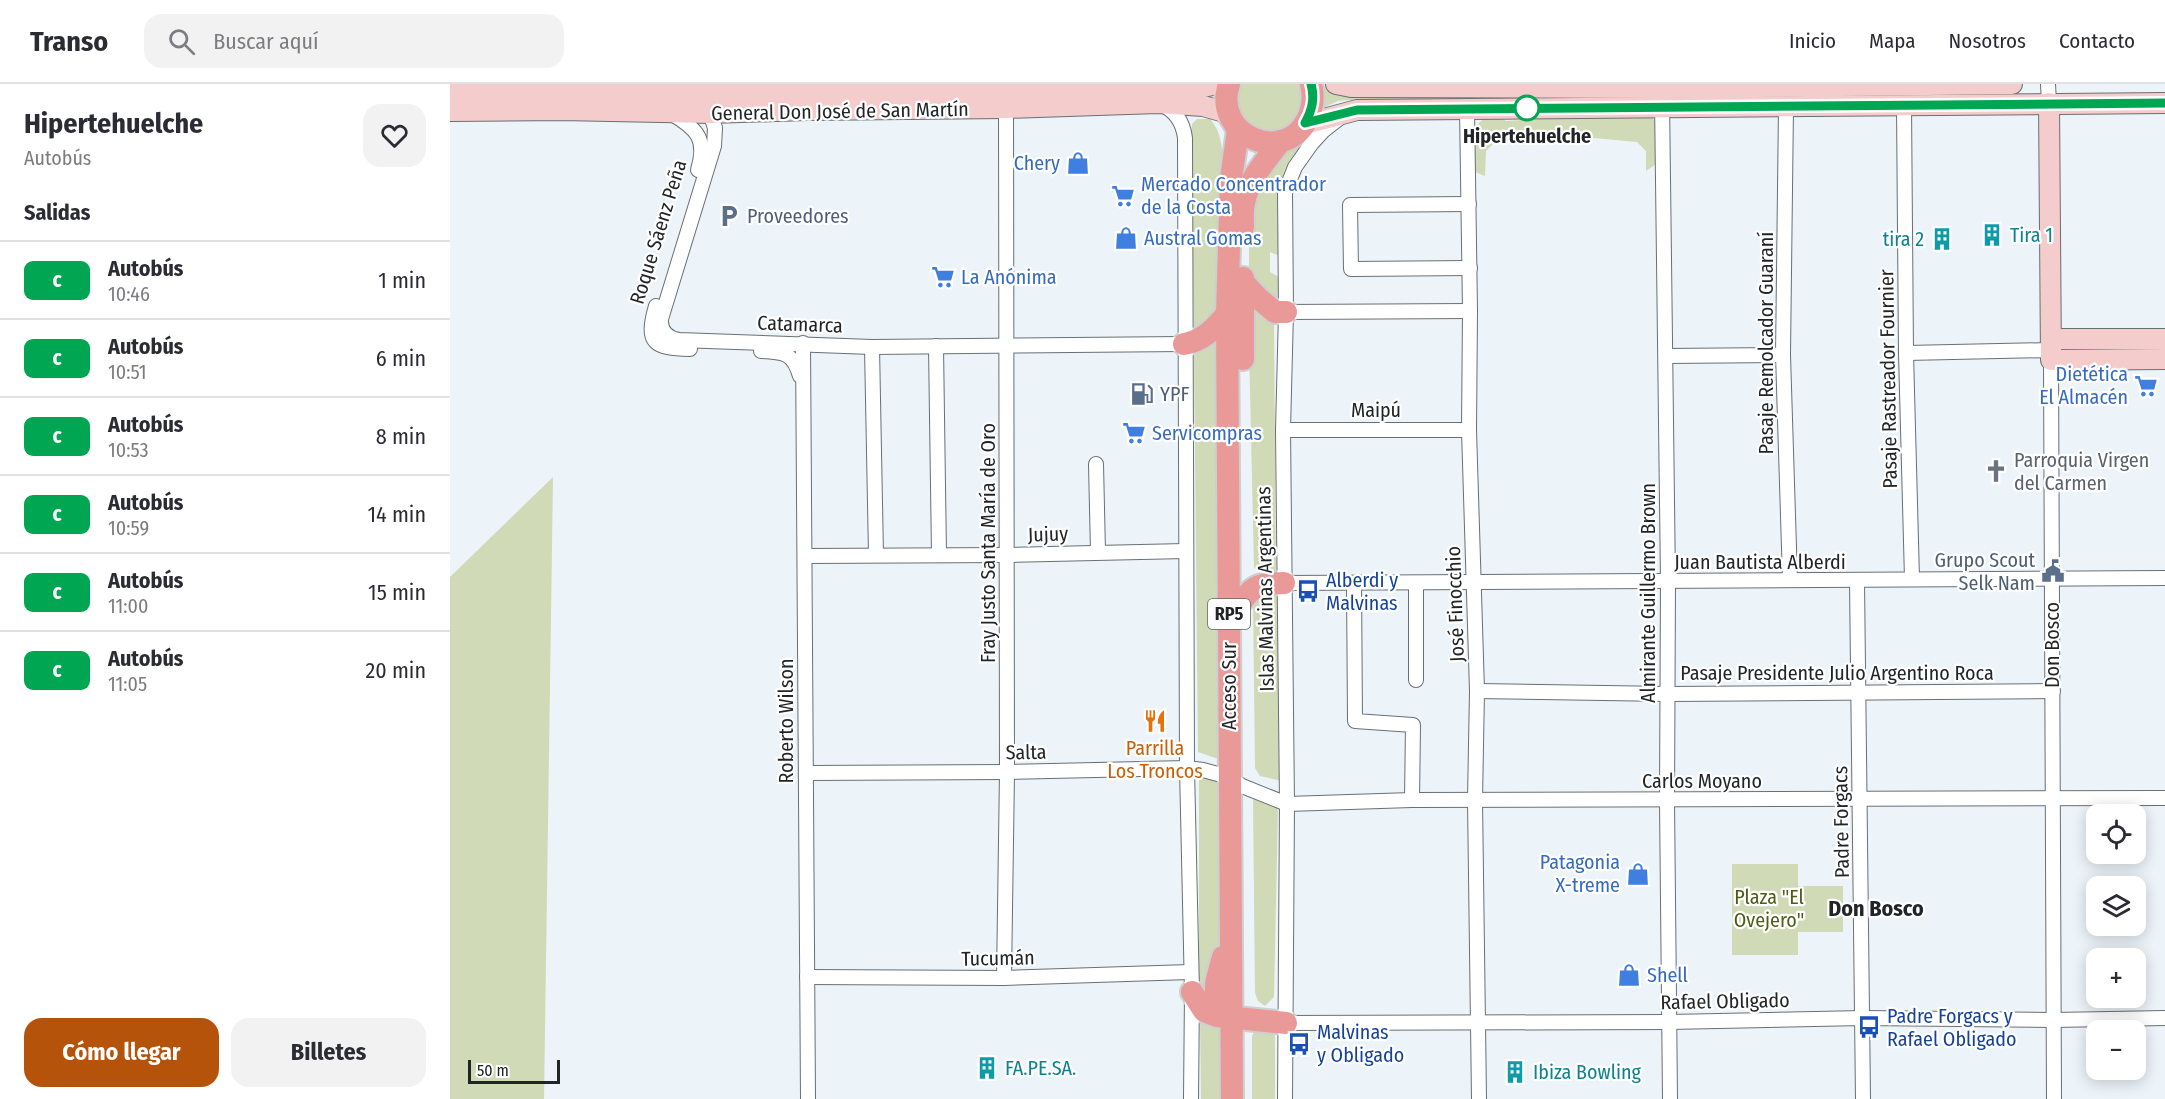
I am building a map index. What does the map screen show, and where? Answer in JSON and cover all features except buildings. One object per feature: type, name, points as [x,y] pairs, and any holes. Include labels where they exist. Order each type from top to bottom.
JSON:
[{"type":"main road","points":[[941,84],[974,93]]},
{"type":"main road","name":"General Don José de San Martín","points":[[450,94],[806,96],[1191,90],[1216,84]]},
{"type":"main road","name":"RP5","points":[[1229,84],[1226,102],[1233,122]]},
{"type":"main road","points":[[1305,123],[1311,112],[1313,101],[1311,84]]},
{"type":"main road","points":[[1336,84],[1351,87],[1661,88],[2012,84]]},
{"type":"main road","points":[[1305,123],[1357,110],[1905,105],[2049,94],[2165,103]]},
{"type":"main road","name":"Don Bosco","points":[[2049,94],[2051,350]]},
{"type":"main road","name":"General Don José de San Martín","points":[[450,111],[561,110],[711,113],[806,96],[1006,108],[1158,104],[1203,106],[1233,122]]},
{"type":"main road","points":[[1233,122],[1258,141],[1281,141]]},
{"type":"main road","name":"Acceso Sur","points":[[1232,1099],[1237,1018],[1227,314],[1233,122]]},
{"type":"main road","name":"RP5","points":[[1281,141],[1299,131],[1305,123]]},
{"type":"main road","name":"Acceso Sur","points":[[1243,1099],[1231,934],[1242,600],[1244,202],[1259,170],[1281,141]]},
{"type":"main road","points":[[1243,282],[1275,312],[1286,312]]},
{"type":"main road","points":[[1184,344],[1196,342],[1208,334],[1227,314]]},
{"type":"main road","points":[[2051,350],[2165,339]]},
{"type":"main road","points":[[2051,350],[2165,359]]},
{"type":"main road","points":[[1242,600],[1256,586],[1284,583]]},
{"type":"main road","points":[[1191,982],[1197,1002],[1204,1011],[1217,1016],[1286,1023]]},
{"type":"street","points":[[450,86],[476,85],[518,95]]},
{"type":"street","name":"Almirante Guillermo Brown","points":[[1661,88],[1666,356],[1670,1099]]},
{"type":"street","name":"Roque Sáenz Peña","points":[[661,338],[661,319],[714,146],[715,128],[702,94]]},
{"type":"street","points":[[1158,104],[1174,112],[1184,129],[1191,1099]]},
{"type":"street","name":"Pasaje Rastreador Fournier","points":[[1905,105],[1905,353],[1912,579]]},
{"type":"street","name":"Pasaje Remolcador Guaraní","points":[[1786,107],[1783,355],[1790,580]]},
{"type":"street","name":"Fray Justo Santa María de Oro","points":[[1004,978],[1008,345],[1006,108]]},
{"type":"street","name":"José Finocchio","points":[[1467,108],[1470,268],[1469,430],[1477,691],[1475,800],[1479,1099]]},
{"type":"street","name":"Islas Malvinas Argentinas","points":[[1285,1099],[1287,804],[1283,430],[1286,312],[1285,192],[1295,167],[1312,143],[1323,131],[1345,115],[1357,110]]},
{"type":"street","name":"Roque Sáenz Peña","points":[[661,338],[651,332],[651,323],[702,159],[702,144],[696,131],[667,112]]},
{"type":"street","points":[[1469,204],[1350,205],[1350,269],[1470,268]]},
{"type":"street","points":[[1286,312],[1470,310]]},
{"type":"street","name":"Catamarca","points":[[661,338],[872,347],[1184,344]]},
{"type":"street","name":"Catamarca","points":[[661,338],[671,348],[782,353],[795,361],[803,388]]},
{"type":"street","name":"Roberto Wilson","points":[[803,343],[808,1099]]},
{"type":"street","points":[[936,346],[939,555]]},
{"type":"street","points":[[872,347],[876,555]]},
{"type":"street","points":[[1905,353],[2051,350]]},
{"type":"street","name":"Don Bosco","points":[[2051,350],[2054,1099]]},
{"type":"street","points":[[1666,356],[1783,355]]},
{"type":"street","name":"Maipú","points":[[1283,430],[1469,430]]},
{"type":"street","points":[[1096,464],[1098,552]]},
{"type":"street","name":"Jujuy","points":[[805,556],[1007,555],[1186,550]]},
{"type":"street","name":"Juan Bautista Alberdi","points":[[1284,583],[2165,578]]},
{"type":"street","name":"Padre Forgacs","points":[[1857,581],[1863,1099]]},
{"type":"street","points":[[1354,583],[1355,722],[1413,725],[1413,800]]},
{"type":"street","points":[[1416,584],[1416,680]]},
{"type":"street","name":"Pasaje Presidente Julio Argentino Roca","points":[[1477,691],[1668,694],[2053,691]]},
{"type":"street","name":"Salta","points":[[806,773],[1187,768],[1203,770],[1235,781]]},
{"type":"street","name":"Carlos Moyano","points":[[1235,781],[1287,804],[1413,800],[1860,801],[2165,798]]},
{"type":"street","name":"Tucumán","points":[[807,976],[1191,982]]},
{"type":"street","name":"Rafael Obligado","points":[[1286,1023],[2165,1018]]},
{"type":"green space","points":[[1237,84],[1301,84],[1304,104],[1292,125],[1281,131],[1257,132],[1238,116]]},
{"type":"green space","points":[[1322,85],[1339,92],[1642,97],[1349,100],[1338,101],[1319,110]]},
{"type":"green space","points":[[1542,114],[1652,117],[1657,123],[1656,164],[1646,171],[1646,151],[1637,142],[1561,135],[1494,143],[1486,151],[1485,176],[1475,172],[1475,131],[1481,121],[1497,115],[1506,121],[1539,119]]},
{"type":"green space","points":[[1197,119],[1210,119],[1216,127],[1223,156],[1220,313],[1194,337],[1191,143],[1192,124]]},
{"type":"green space","points":[[1307,138],[1309,140],[1292,157],[1281,179],[1278,205],[1280,256],[1270,252],[1270,272],[1279,277],[1277,306],[1249,280],[1249,230],[1258,187],[1283,156]]},
{"type":"green space","points":[[1248,301],[1274,319],[1276,574],[1254,568]]},
{"type":"green space","points":[[1222,332],[1224,761],[1198,752],[1194,356]]},
{"type":"green space","points":[[553,477],[544,1099],[450,1099],[450,577]]},
{"type":"green space","points":[[1278,593],[1282,781],[1260,776],[1255,768],[1253,597]]},
{"type":"green space","points":[[1199,777],[1224,783],[1221,931],[1210,982],[1199,991]]},
{"type":"green space","points":[[1253,799],[1278,806],[1274,997],[1265,1006],[1258,1001],[1255,993]]},
{"type":"green space","name":"Plaza \"El Ovejero\"","points":[[1732,864],[1798,864],[1798,886],[1843,886],[1843,932],[1798,932],[1798,955],[1732,955]]},
{"type":"green space","points":[[1200,1014],[1214,1025],[1227,1031],[1227,1099],[1201,1099]]},
{"type":"green space","points":[[1256,1029],[1271,1030],[1275,1036],[1275,1099],[1252,1099],[1252,1036]]},
{"type":"bus line","name":"c","points":[[1311,84],[1313,101],[1311,112],[1305,123],[1357,110],[2165,103]]},
{"type":"place","name":"Hipertehuelche","points":[[1527,108]]},
{"type":"place","name":"Chery","points":[[1078,163]]},
{"type":"place","name":"Mercado Concentrador de la Costa","points":[[1123,196]]},
{"type":"place","name":"Proveedores","points":[[729,216]]},
{"type":"place","name":"Tira 1","points":[[1992,235]]},
{"type":"place","name":"Austral Gomas","points":[[1126,238]]},
{"type":"place","name":"tira 2","points":[[1942,239]]},
{"type":"place","name":"La Anónima","points":[[943,277]]},
{"type":"place","name":"Dietética El Almacén","points":[[2146,386]]},
{"type":"place","name":"YPF","points":[[1142,394]]},
{"type":"place","name":"Servicompras","points":[[1134,433]]},
{"type":"place","name":"Parroquia Virgen del Carmen","points":[[1996,471]]},
{"type":"place","name":"Grupo Scout Selk Nam","points":[[2053,571]]},
{"type":"place","name":"Alberdi y Malvinas","points":[[1308,591]]},
{"type":"place","name":"Parrilla Los Troncos","points":[[1155,721]]},
{"type":"place","name":"Patagonia X-treme","points":[[1638,874]]},
{"type":"place","name":"Shell","points":[[1629,975]]},
{"type":"place","name":"Padre Forgacs y Rafael Obligado","points":[[1869,1027]]},
{"type":"place","name":"Malvinas y Obligado","points":[[1299,1044]]},
{"type":"place","name":"FA.PE.SA.","points":[[987,1068]]},
{"type":"place","name":"Ibiza Bowling","points":[[1515,1072]]},
{"type":"district","name":"Don Bosco","points":[[1876,908]]}]
